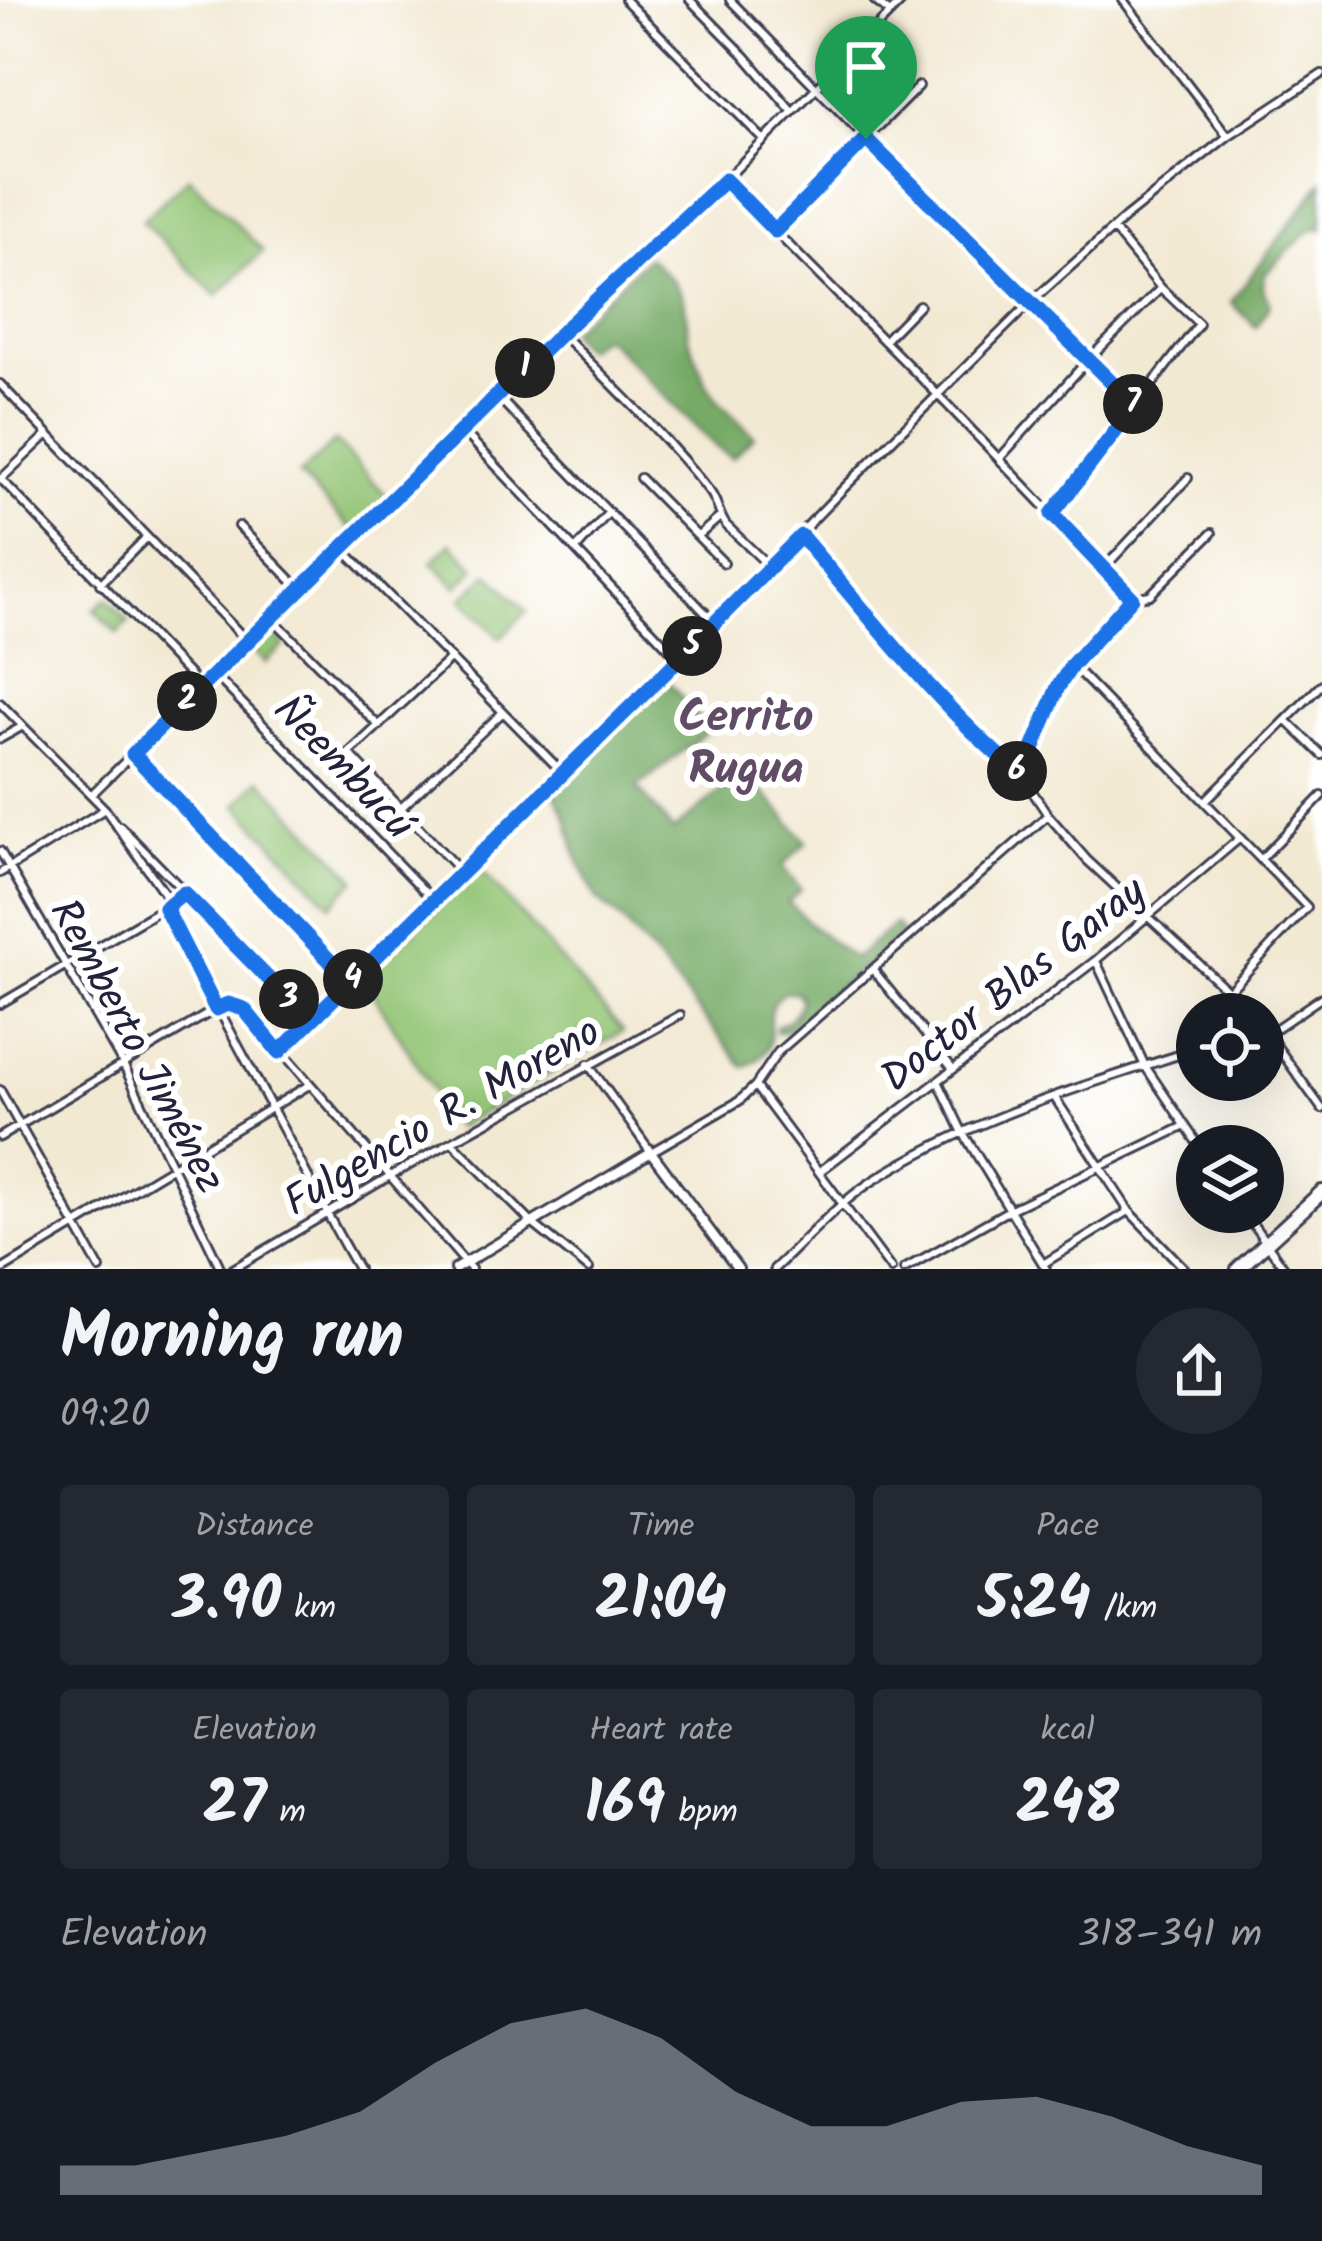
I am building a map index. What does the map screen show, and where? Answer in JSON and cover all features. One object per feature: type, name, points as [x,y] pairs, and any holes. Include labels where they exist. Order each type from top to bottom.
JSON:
[{"type":"highway","points":[[1238,1269],[1322,1192]]},
{"type":"street","points":[[625,0],[764,140]]},
{"type":"street","points":[[689,0],[792,111]]},
{"type":"street","points":[[730,0],[1135,406]]},
{"type":"street","points":[[874,0],[890,13]]},
{"type":"street","points":[[92,795],[561,333],[725,180],[903,0]]},
{"type":"street","points":[[1124,0],[1228,136]]},
{"type":"street","points":[[279,1052],[680,659],[1029,303],[1228,136],[1322,74]]},
{"type":"street","points":[[775,231],[919,86]]},
{"type":"street","points":[[725,180],[1132,598]]},
{"type":"street","points":[[1052,514],[1198,324],[1113,229]]},
{"type":"street","points":[[999,459],[1088,359],[1161,288]]},
{"type":"street","points":[[884,341],[919,305]]},
{"type":"street","points":[[561,333],[644,417],[715,497],[720,517],[770,567]]},
{"type":"street","points":[[0,384],[248,641]]},
{"type":"street","points":[[497,396],[715,622]]},
{"type":"street","points":[[463,430],[680,659]]},
{"type":"street","points":[[48,434],[1,478],[201,687]]},
{"type":"street","points":[[640,478],[724,562]]},
{"type":"street","points":[[1103,568],[1188,478]]},
{"type":"street","points":[[577,548],[609,512]]},
{"type":"street","points":[[698,536],[720,517]]},
{"type":"street","points":[[239,526],[301,589]]},
{"type":"street","points":[[1022,776],[1058,687],[1072,665],[1132,598],[1150,595],[1212,533]]},
{"type":"street","points":[[801,536],[946,706],[1022,776],[1087,860],[1232,993]]},
{"type":"street","points":[[100,584],[147,537]]},
{"type":"street","points":[[342,548],[563,773]]},
{"type":"street","points":[[272,617],[379,725]]},
{"type":"street","points":[[451,658],[349,753],[461,872]]},
{"type":"street","points":[[1072,665],[1307,907],[1229,990]]},
{"type":"street","name":"Ñeembucú","points":[[214,674],[433,900]]},
{"type":"street","points":[[1205,800],[1322,684]]},
{"type":"street","points":[[0,703],[310,1021]]},
{"type":"street","points":[[401,808],[502,713]]},
{"type":"street","points":[[1286,720],[1322,755]]},
{"type":"street","points":[[0,739],[23,726]]},
{"type":"street","points":[[133,754],[350,982]]},
{"type":"street","points":[[1261,860],[1322,796]]},
{"type":"street","points":[[0,873],[105,809]]},
{"type":"street","points":[[105,809],[167,897],[165,908],[216,1009],[358,1269]]},
{"type":"street","points":[[455,1269],[468,1266],[532,1222],[739,1101],[778,1052],[1048,815]]},
{"type":"street","name":"Doctor Blas Garay","points":[[819,1172],[1095,961],[1240,838]]},
{"type":"street","name":"Remberto Jiménez","points":[[0,850],[123,1064],[221,1269]]},
{"type":"street","points":[[0,1004],[184,893]]},
{"type":"street","points":[[1095,961],[1144,1066],[1184,1125]]},
{"type":"street","points":[[874,971],[953,1069]]},
{"type":"street","points":[[1284,1018],[1322,997]]},
{"type":"street","points":[[0,1137],[228,1004],[244,1009],[468,1266]]},
{"type":"street","name":"Fulgencio R. Moreno","points":[[232,1269],[680,1015]]},
{"type":"street","points":[[774,1269],[870,1183],[962,1131],[1176,1056]]},
{"type":"street","points":[[1284,1056],[1322,1109]]},
{"type":"street","points":[[588,1064],[738,1269]]},
{"type":"street","points":[[938,1081],[962,1131],[1045,1267],[1085,1235],[1129,1211]]},
{"type":"street","points":[[3,1269],[309,1085]]},
{"type":"street","points":[[755,1086],[891,1269]]},
{"type":"street","points":[[0,1090],[100,1269]]},
{"type":"street","points":[[1054,1098],[1129,1211],[1185,1269]]},
{"type":"street","points":[[904,1269],[1011,1209],[1176,1130]]},
{"type":"street","points":[[454,1143],[532,1222],[589,1269]]},
{"type":"street","points":[[1258,1233],[1285,1269]]},
{"type":"green space","points":[[189,177],[263,251],[217,296],[142,221]]},
{"type":"green space","points":[[1322,182],[1322,230],[1308,232],[1264,275],[1270,304],[1256,327],[1231,302]]},
{"type":"green space","points":[[648,257],[684,299],[689,338],[705,381],[717,400],[754,436],[732,458],[606,338],[584,350],[568,332]]},
{"type":"green space","points":[[335,441],[389,498],[355,533],[299,475]]},
{"type":"green space","points":[[451,543],[476,568],[457,587],[432,562]]},
{"type":"green space","points":[[489,573],[527,611],[500,638],[462,599]]},
{"type":"green space","points":[[107,598],[129,622],[117,633],[94,610]]},
{"type":"green space","points":[[271,630],[285,645],[265,663],[251,648]]},
{"type":"green space","points":[[665,678],[709,730],[637,787],[673,831],[745,771],[807,842],[782,866],[801,890],[788,902],[854,959],[895,924],[903,933],[786,1032],[776,1032],[777,1026],[795,1014],[801,1001],[798,993],[786,991],[775,1000],[767,1049],[744,1067],[659,962],[596,898],[553,792]]},
{"type":"green space","points":[[260,779],[356,879],[331,905],[237,805]]},
{"type":"green space","points":[[479,867],[623,1031],[456,1128],[364,979]]},
{"type":"district","name":"Cerrito Rugua","points":[[746,741]]},
{"type":"route","points":[[866,139],[1135,406],[1052,514],[1132,598],[1058,687],[1022,776],[946,706],[801,536],[662,676],[279,1052],[244,1009],[228,1004],[216,1009],[165,908],[184,893],[310,1021],[350,982],[133,754],[563,331],[725,180],[775,231],[866,139]]}]
